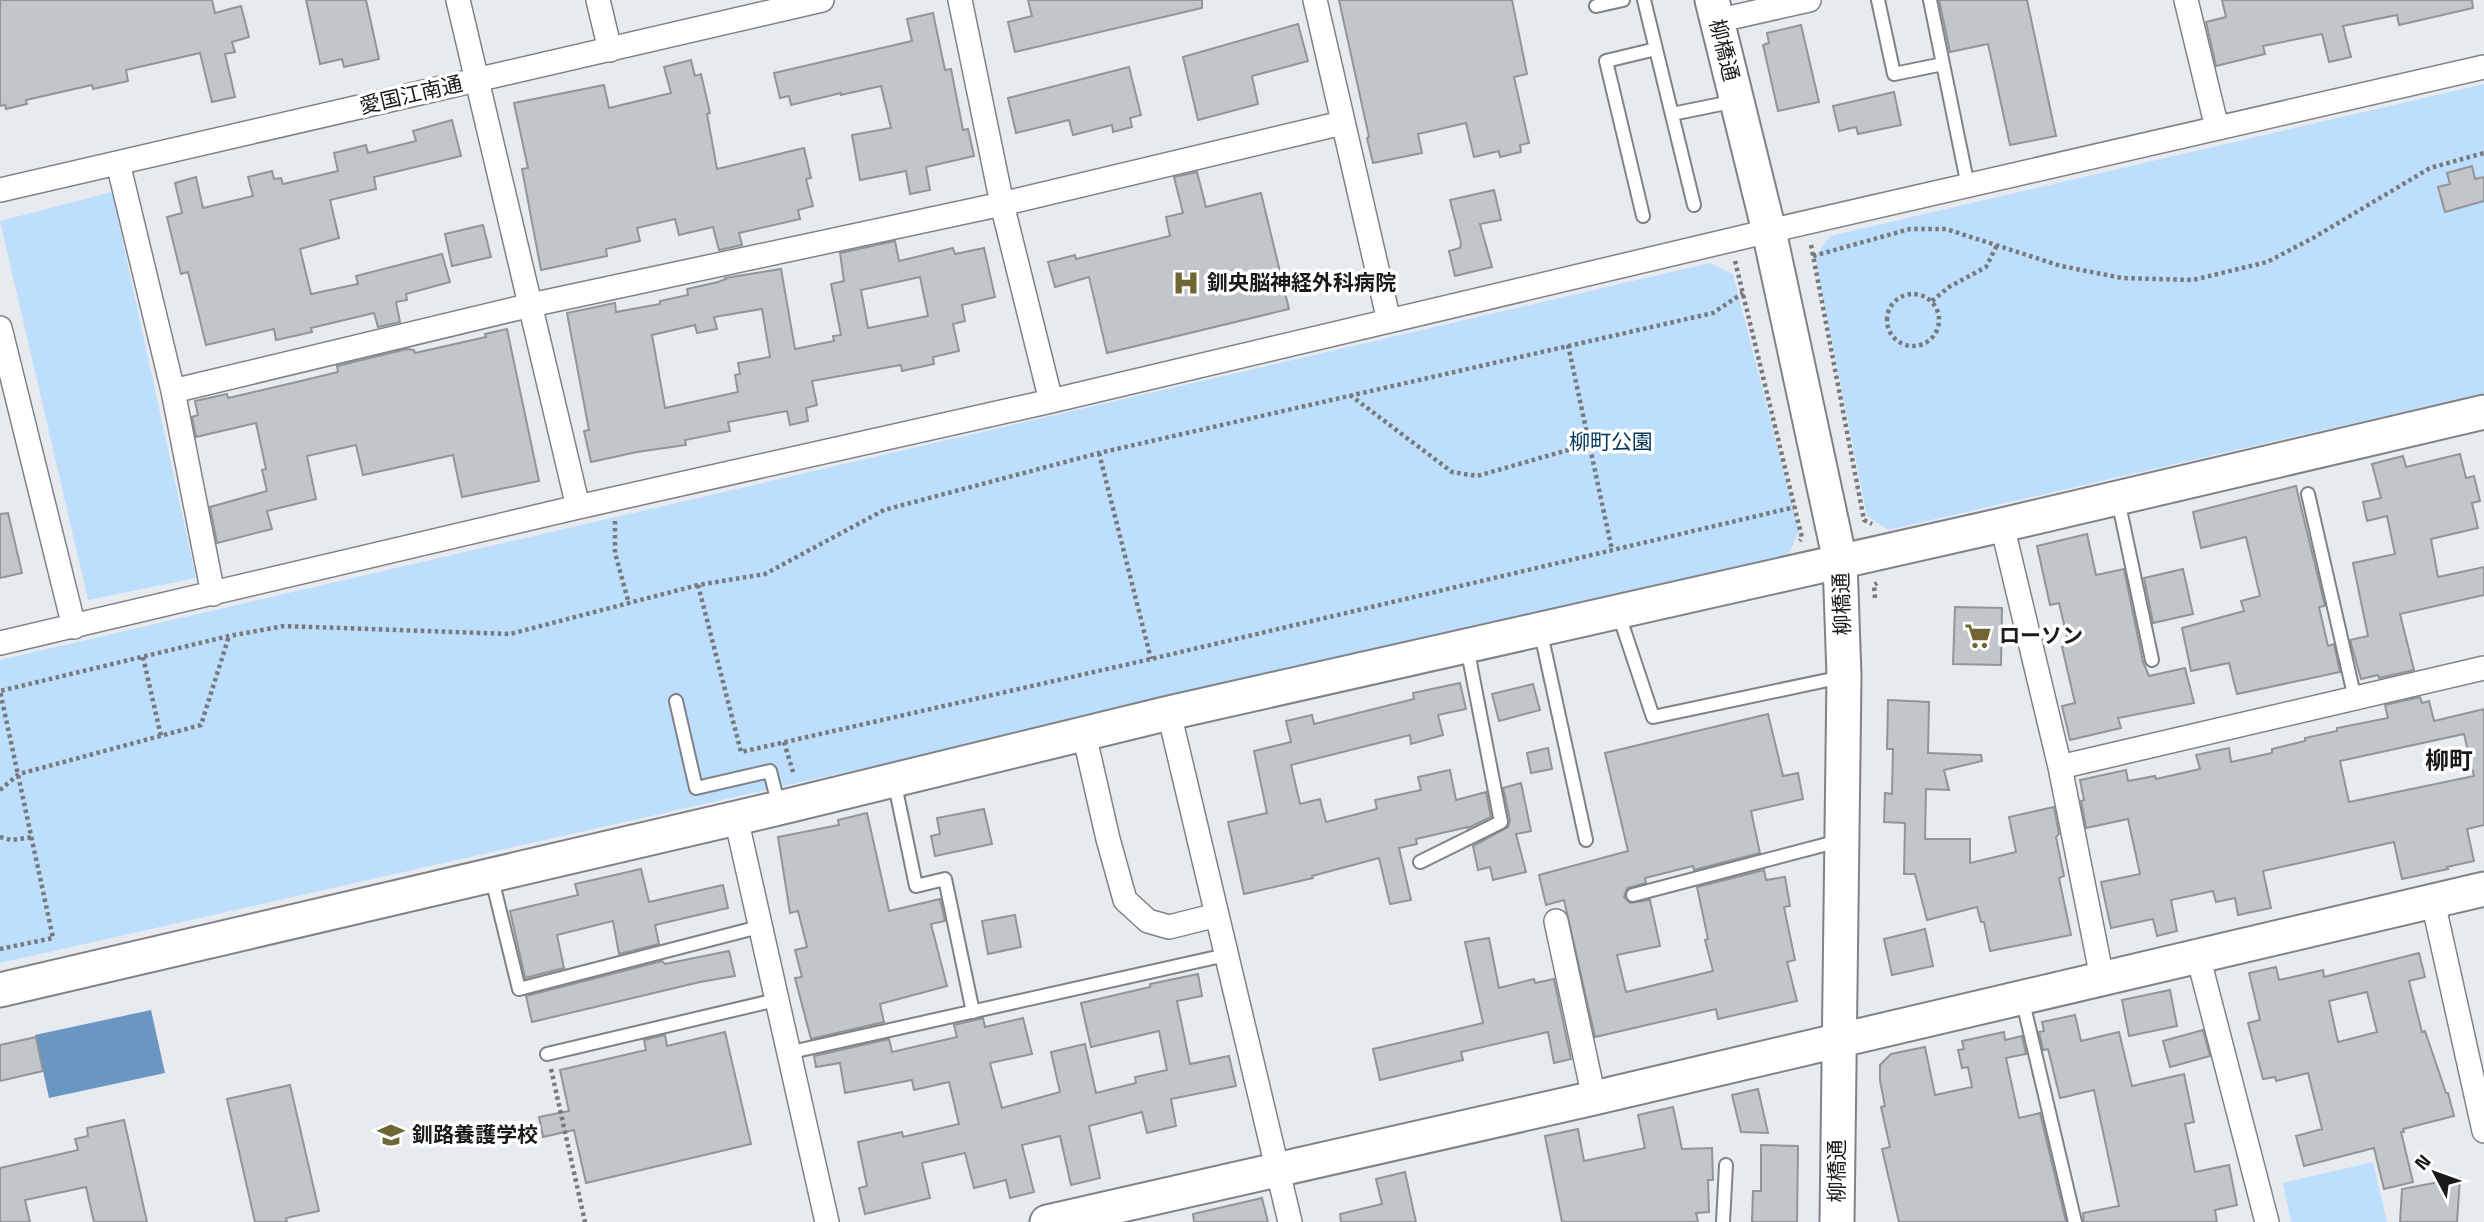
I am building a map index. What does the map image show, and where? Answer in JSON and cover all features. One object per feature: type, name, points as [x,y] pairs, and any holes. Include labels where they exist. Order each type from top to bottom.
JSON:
[{"type":"street","points":[[458,0],[578,507]]},
{"type":"street","points":[[598,0],[610,50]]},
{"type":"street","name":"愛国江南通","points":[[0,190],[822,0]]},
{"type":"street","points":[[960,0],[1002,204],[1051,401]]},
{"type":"street","points":[[1315,0],[1389,321]]},
{"type":"street","points":[[1714,10],[1809,0]]},
{"type":"street","points":[[2186,0],[2217,128]]},
{"type":"street","name":"柳橋通","points":[[1714,10],[1769,230],[1840,561],[1844,676],[1837,1222]]},
{"type":"street","points":[[0,643],[2484,66]]},
{"type":"street","points":[[173,391],[531,305],[1002,204],[1342,123]]},
{"type":"street","points":[[118,163],[173,391],[213,594]]},
{"type":"street","points":[[0,328],[74,627]]},
{"type":"street","points":[[0,990],[779,808],[1169,713],[2002,525],[2484,412]]},
{"type":"street","points":[[2002,525],[2060,767],[2102,978]]},
{"type":"street","points":[[2060,767],[2484,668]]},
{"type":"street","points":[[1169,713],[1290,1222]]},
{"type":"street","points":[[1084,734],[1125,900],[1148,921],[1169,927],[1217,915]]},
{"type":"street","points":[[736,818],[827,1222]]},
{"type":"street","points":[[1047,1222],[1594,1098],[2484,889]]},
{"type":"street","points":[[2433,902],[2484,1131]]},
{"type":"street","points":[[1556,921],[1594,1098]]},
{"type":"street","points":[[2198,956],[2267,1222]]},
{"type":"lane","points":[[1596,6],[1623,0]]},
{"type":"lane","points":[[1644,0],[1693,205]]},
{"type":"lane","points":[[1878,0],[1894,74],[1943,64]]},
{"type":"lane","points":[[1930,0],[1968,186]]},
{"type":"lane","points":[[1643,216],[1606,61],[1656,49]]},
{"type":"lane","points":[[1672,114],[1737,101]]},
{"type":"lane","points":[[2308,494],[2355,699]]},
{"type":"lane","points":[[2118,498],[2152,660]]},
{"type":"lane","points":[[1618,612],[1653,717],[1844,676]]},
{"type":"lane","points":[[1540,629],[1587,840]]},
{"type":"lane","points":[[1420,862],[1501,822],[1467,646]]},
{"type":"lane","points":[[676,701],[696,788],[770,771],[779,808]]},
{"type":"lane","points":[[894,780],[916,886],[945,879],[973,1012]]},
{"type":"lane","points":[[1633,895],[1841,840]]},
{"type":"lane","points":[[491,875],[519,989],[760,927]]},
{"type":"lane","points":[[787,1053],[1226,956]]},
{"type":"lane","points":[[2022,997],[2075,1222]]},
{"type":"lane","points":[[547,1054],[776,1000]]},
{"type":"lane","points":[[1723,1222],[1726,1165]]},
{"type":"path","points":[[1813,256],[1910,229],[1946,229],[2061,266],[2122,278],[2193,281],[2267,262],[2313,238],[2430,168],[2484,153]]},
{"type":"path","points":[[1810,241],[1864,520],[1879,528]]},
{"type":"path","points":[[1932,302],[1949,288],[1986,267],[1997,245]]},
{"type":"path","points":[[1735,260],[1802,538],[1797,545]]},
{"type":"path","points":[[0,949],[53,938],[0,691],[229,636],[284,626],[510,634],[698,585],[765,574],[884,510],[1099,453],[1713,313],[1744,293]]},
{"type":"path","points":[[1919,294],[1932,302],[1939,314],[1937,329],[1928,341],[1914,346],[1900,343],[1890,332],[1887,317],[1892,304],[1904,295],[1919,294]]},
{"type":"path","points":[[1567,345],[1612,550]]},
{"type":"path","points":[[1350,395],[1452,472],[1477,475],[1589,444]]},
{"type":"path","points":[[1099,453],[1150,659]]},
{"type":"path","points":[[615,499],[615,553],[629,604]]},
{"type":"path","points":[[698,585],[741,752],[1795,507]]},
{"type":"path","points":[[1875,598],[1874,585],[1884,579]]},
{"type":"path","points":[[0,790],[19,774],[201,725],[229,636]]},
{"type":"path","points":[[143,657],[161,736]]},
{"type":"path","points":[[0,837],[11,840],[33,837]]},
{"type":"path","points":[[547,1054],[585,1222]]},
{"type":"green space","points":[[2484,84],[2484,393],[1888,530],[1867,516],[1815,257],[1830,236]]},
{"type":"green space","points":[[112,192],[196,578],[88,600],[0,221]]},
{"type":"green space","name":"柳町公園","points":[[1710,263],[1733,274],[1799,531],[1786,560],[0,963],[0,660]]},
{"type":"green space","points":[[2373,1162],[2387,1222],[2291,1222],[2283,1183]]},
{"type":"shaded area","points":[[151,1010],[165,1073],[49,1098],[35,1035]]},
{"type":"building","points":[[0,0],[212,0],[215,13],[241,6],[249,37],[232,42],[235,52],[225,54],[235,97],[212,102],[200,53],[126,70],[128,81],[93,89],[92,85],[26,100],[27,104],[6,109],[5,105],[0,106]]},
{"type":"building","points":[[306,0],[366,0],[379,59],[344,67],[342,59],[320,64]]},
{"type":"building","points":[[1028,0],[1202,0],[1202,8],[1015,52],[1008,22],[1032,16]]},
{"type":"building","points":[[1339,0],[1512,0],[1527,74],[1514,77],[1529,143],[1520,145],[1521,152],[1500,157],[1499,151],[1474,157],[1466,123],[1418,134],[1422,153],[1373,163]]},
{"type":"building","points":[[1939,0],[2027,0],[2056,136],[2010,145],[1988,44],[1950,52]]},
{"type":"building","points":[[2222,0],[2472,0],[2473,8],[2399,25],[2397,15],[2343,26],[2351,57],[2329,62],[2322,34],[2263,46],[2265,54],[2216,66],[2206,22],[2226,17]]},
{"type":"building","points":[[933,13],[945,70],[951,69],[963,130],[968,129],[974,156],[926,167],[930,190],[910,194],[906,171],[860,180],[852,135],[891,128],[881,86],[791,105],[789,96],[780,98],[774,73],[912,41],[907,19]]},
{"type":"building","points":[[1298,24],[1308,61],[1252,76],[1258,104],[1198,120],[1183,57]]},
{"type":"building","points":[[1801,25],[1819,102],[1778,111],[1763,45],[1769,43],[1767,33]]},
{"type":"building","points":[[691,60],[695,76],[701,74],[710,113],[707,114],[717,169],[804,148],[811,178],[806,179],[813,206],[798,210],[800,219],[739,233],[742,245],[719,250],[713,227],[679,235],[675,219],[637,228],[640,241],[606,249],[607,256],[541,270],[522,169],[528,168],[514,103],[604,85],[609,108],[671,93],[664,67]]},
{"type":"building","points":[[1129,67],[1141,115],[1130,118],[1132,127],[1113,132],[1112,125],[1073,135],[1069,120],[1016,133],[1008,98]]},
{"type":"building","points":[[1894,92],[1901,125],[1858,134],[1856,127],[1839,131],[1833,106]]},
{"type":"building","points":[[452,120],[461,156],[374,177],[376,189],[330,200],[339,238],[300,249],[311,294],[358,284],[356,276],[442,254],[450,282],[406,294],[407,300],[396,302],[400,322],[378,327],[374,313],[311,328],[312,332],[276,340],[274,329],[206,345],[188,272],[181,274],[167,217],[182,213],[175,183],[196,177],[203,208],[253,196],[248,177],[272,171],[274,179],[281,178],[283,184],[338,171],[334,153],[366,145],[368,153],[416,141],[413,131]]},
{"type":"building","points":[[2472,166],[2475,179],[2484,177],[2484,201],[2445,212],[2438,187],[2450,184],[2447,173]]},
{"type":"building","name":"釧央脳神経外科病院","points":[[1197,172],[1206,207],[1261,193],[1289,309],[1107,353],[1089,277],[1055,287],[1048,262],[1075,255],[1076,259],[1170,236],[1166,217],[1183,213],[1174,177]]},
{"type":"building","points":[[1494,190],[1501,220],[1480,224],[1492,267],[1455,276],[1449,251],[1460,248],[1461,243],[1450,200]]},
{"type":"building","points":[[483,225],[491,257],[452,266],[445,234]]},
{"type":"building","points":[[895,241],[899,261],[953,248],[955,254],[984,248],[995,297],[962,305],[965,321],[953,324],[959,351],[933,357],[934,364],[902,371],[901,365],[812,381],[817,405],[806,408],[808,421],[790,425],[787,411],[728,422],[730,431],[685,440],[686,445],[591,462],[584,431],[589,430],[567,313],[615,303],[616,312],[660,304],[660,301],[688,295],[687,289],[725,278],[781,269],[795,349],[834,341],[833,336],[841,335],[831,284],[844,281],[840,253]],"holes":[[[920,277],[928,316],[868,328],[861,290]],[[762,309],[770,357],[738,363],[740,374],[735,375],[738,392],[665,408],[652,335],[695,325],[697,333],[717,329],[714,317]]]},
{"type":"building","points":[[507,329],[539,481],[462,497],[453,455],[363,475],[356,445],[307,456],[316,499],[267,511],[272,529],[217,543],[210,507],[267,491],[262,470],[266,469],[256,423],[196,437],[192,417],[198,415],[195,401],[227,394],[228,398],[338,372],[337,366],[407,349],[414,350],[415,353],[486,337],[485,334]]},
{"type":"building","points":[[2460,454],[2466,478],[2474,476],[2480,501],[2472,503],[2478,528],[2431,539],[2438,577],[2484,567],[2484,595],[2400,614],[2414,670],[2361,679],[2350,640],[2368,636],[2353,563],[2395,554],[2387,516],[2367,521],[2363,502],[2381,498],[2372,464],[2403,456],[2406,467]]},
{"type":"building","points":[[2296,486],[2325,606],[2319,607],[2328,646],[2334,644],[2340,672],[2237,694],[2229,663],[2191,671],[2182,628],[2244,611],[2241,601],[2260,596],[2246,537],[2201,548],[2193,512]]},
{"type":"building","points":[[8,513],[22,573],[0,578],[0,514]]},
{"type":"building","points":[[2087,534],[2096,575],[2124,569],[2143,662],[2149,676],[2185,668],[2194,703],[2118,718],[2121,728],[2070,740],[2062,706],[2075,703],[2062,647],[2069,645],[2059,603],[2050,605],[2037,546]]},
{"type":"building","points":[[2183,569],[2193,614],[2153,623],[2144,578]]},
{"type":"building","name":"ローソン","points":[[1955,607],[2002,608],[2001,665],[1953,664]]},
{"type":"building","points":[[1460,683],[1466,709],[1438,715],[1443,735],[1411,744],[1410,735],[1291,765],[1300,804],[1320,799],[1326,822],[1377,809],[1375,800],[1421,790],[1418,777],[1450,770],[1456,800],[1486,792],[1491,817],[1468,828],[1416,839],[1417,844],[1399,848],[1411,900],[1390,904],[1379,858],[1312,876],[1313,878],[1244,894],[1228,822],[1267,813],[1254,751],[1291,742],[1286,721],[1312,715],[1314,724],[1414,699],[1413,693]]},
{"type":"building","points":[[1533,684],[1540,710],[1499,721],[1492,694]]},
{"type":"building","points":[[2420,697],[2422,703],[2429,701],[2434,721],[2484,709],[2484,825],[2467,829],[2474,861],[2402,879],[2394,842],[2263,871],[2271,908],[2238,915],[2235,898],[2216,902],[2213,891],[2171,900],[2177,931],[2157,936],[2153,919],[2111,928],[2101,882],[2140,874],[2128,819],[2086,828],[2080,780],[2126,770],[2128,781],[2155,776],[2156,779],[2200,769],[2196,755],[2229,748],[2231,762],[2272,753],[2272,749],[2337,731],[2337,728],[2388,718],[2385,705]],"holes":[[[2464,734],[2474,776],[2349,802],[2340,761]]]},
{"type":"building","points":[[1888,700],[1929,702],[1928,753],[1981,755],[1982,761],[1944,770],[1949,790],[1926,789],[1925,839],[1970,839],[1970,863],[2016,852],[2009,817],[2054,807],[2059,834],[2056,837],[2064,876],[2059,878],[2071,935],[1990,951],[1984,922],[1981,922],[1977,907],[1927,920],[1915,874],[1904,874],[1905,823],[1884,822],[1885,793],[1892,794],[1893,749],[1887,749]]},
{"type":"building","points":[[1768,714],[1783,776],[1798,773],[1803,799],[1751,811],[1760,853],[1694,870],[1693,866],[1645,878],[1646,883],[1627,888],[1624,897],[1630,903],[1650,900],[1660,946],[1617,955],[1626,992],[1713,971],[1697,887],[1764,870],[1766,880],[1785,877],[1790,906],[1784,907],[1795,960],[1787,962],[1797,1001],[1718,1019],[1716,1009],[1595,1037],[1564,900],[1546,905],[1539,875],[1628,851],[1605,753]]},
{"type":"building","points":[[1548,748],[1552,769],[1531,773],[1527,753]]},
{"type":"building","points":[[1521,783],[1531,831],[1516,834],[1526,872],[1493,880],[1490,867],[1478,870],[1473,846],[1508,827],[1510,820],[1503,788]]},
{"type":"building","points":[[984,809],[992,844],[935,856],[931,836],[940,834],[937,818]]},
{"type":"building","points":[[867,813],[889,911],[940,899],[945,921],[931,924],[947,986],[880,1004],[884,1022],[811,1039],[795,978],[802,977],[795,950],[807,947],[798,911],[790,913],[778,837],[839,825],[838,820]]},
{"type":"building","points":[[641,869],[649,902],[723,885],[728,908],[655,925],[659,944],[619,954],[613,921],[557,935],[564,968],[525,978],[510,911],[578,895],[575,884]]},
{"type":"building","points":[[1015,915],[1021,947],[988,954],[982,921]]},
{"type":"building","points":[[1925,929],[1933,966],[1892,975],[1884,939]]},
{"type":"building","points":[[1489,938],[1499,988],[1534,979],[1535,983],[1554,979],[1571,1059],[1554,1063],[1548,1032],[1461,1052],[1463,1060],[1380,1080],[1373,1049],[1483,1023],[1465,942]]},
{"type":"building","points":[[729,951],[735,976],[532,1022],[526,996],[662,961],[665,964]]},
{"type":"building","points":[[2419,953],[2425,977],[2409,981],[2422,1032],[2425,1031],[2454,1116],[2403,1129],[2404,1132],[2401,1132],[2413,1182],[2384,1189],[2374,1148],[2304,1166],[2296,1136],[2322,1129],[2308,1073],[2276,1081],[2275,1077],[2263,1079],[2248,1023],[2260,1020],[2249,973],[2276,967],[2279,980],[2323,970],[2324,977]],"holes":[[[2367,992],[2377,1032],[2338,1042],[2329,1001]]]},
{"type":"building","points":[[1198,974],[1202,996],[1177,1001],[1190,1064],[1229,1056],[1236,1086],[1171,1099],[1176,1126],[1147,1133],[1142,1112],[1089,1126],[1100,1178],[1071,1185],[1060,1136],[1022,1145],[1034,1192],[1010,1198],[1006,1180],[974,1188],[965,1153],[922,1163],[930,1198],[865,1214],[859,1188],[867,1186],[858,1142],[902,1132],[903,1137],[959,1124],[949,1082],[914,1090],[912,1080],[845,1093],[840,1063],[816,1067],[814,1056],[889,1039],[892,1052],[957,1037],[954,1025],[983,1018],[985,1027],[1023,1018],[1032,1054],[990,1063],[1002,1108],[1060,1092],[1051,1052],[1085,1044],[1096,1093],[1136,1083],[1135,1077],[1167,1070],[1159,1031],[1091,1047],[1081,1003]]},
{"type":"building","points":[[2170,990],[2177,1026],[2129,1036],[2122,1000]]},
{"type":"building","points":[[2075,1015],[2081,1041],[2119,1032],[2132,1086],[2184,1074],[2194,1122],[2185,1124],[2195,1172],[2229,1165],[2237,1205],[2215,1210],[2217,1222],[2084,1222],[2083,1213],[2119,1206],[2094,1090],[2060,1098],[2048,1049],[2043,1050],[2039,1032],[2044,1031],[2042,1022]]},
{"type":"building","points":[[2203,1030],[2210,1056],[2170,1067],[2163,1041]]},
{"type":"building","points":[[725,1032],[751,1144],[586,1183],[574,1130],[543,1137],[539,1117],[569,1111],[560,1070],[646,1050],[644,1040],[665,1035],[667,1046]]},
{"type":"building","points":[[2004,1032],[2005,1040],[2022,1036],[2026,1054],[2006,1058],[2019,1118],[2040,1113],[2066,1222],[1899,1222],[1882,1149],[1890,1147],[1881,1107],[1885,1106],[1880,1065],[1891,1054],[1925,1047],[1935,1095],[1972,1087],[1968,1067],[1962,1068],[1958,1050],[1964,1049],[1962,1041]]},
{"type":"building","points":[[36,1037],[43,1071],[0,1081],[0,1045]]},
{"type":"building","points":[[290,1085],[319,1211],[286,1218],[287,1222],[255,1222],[227,1099]]},
{"type":"building","points":[[1758,1089],[1768,1133],[1741,1132],[1732,1095]]},
{"type":"building","points":[[1673,1107],[1682,1149],[1712,1148],[1713,1180],[1708,1180],[1709,1212],[1696,1213],[1698,1222],[1562,1222],[1545,1136],[1578,1129],[1584,1161],[1645,1148],[1638,1115]]},
{"type":"building","points":[[124,1120],[147,1222],[94,1222],[86,1187],[25,1200],[30,1222],[0,1222],[0,1168],[78,1150],[75,1139],[88,1136],[87,1128]]},
{"type":"building","points":[[1761,1145],[1798,1146],[1797,1222],[1752,1222],[1753,1191],[1761,1191]]},
{"type":"building","points":[[1405,1172],[1416,1222],[1341,1222],[1340,1214],[1382,1204],[1376,1179]]},
{"type":"building","points":[[2460,1178],[2457,1222],[2400,1222],[2402,1189]]},
{"type":"building","points":[[1262,1198],[1268,1222],[1194,1222],[1193,1214]]},
{"type":"place","name":"釧央脳神経外科病院","points":[[1186,283]]},
{"type":"place","name":"ローソン","points":[[1978,636]]},
{"type":"place","name":"釧路養護学校","points":[[391,1135]]},
{"type":"district","name":"柳町","points":[[2449,761]]}]
